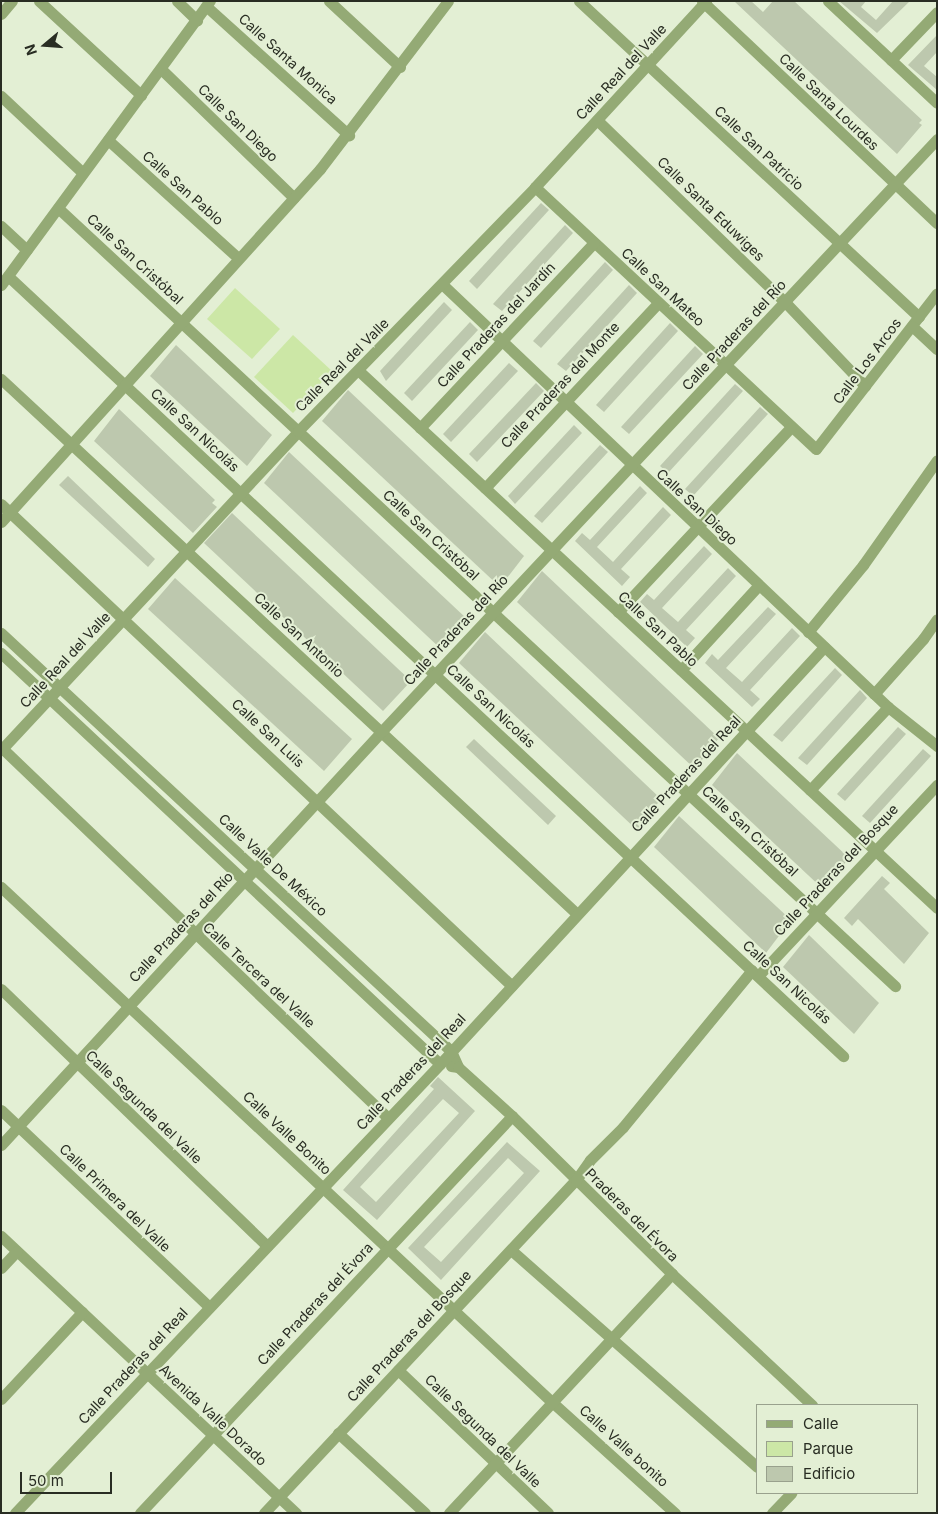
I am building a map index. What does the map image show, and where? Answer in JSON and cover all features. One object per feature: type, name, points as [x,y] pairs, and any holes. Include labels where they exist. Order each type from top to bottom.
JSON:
[{"type":"street","points":[[1,14],[12,1]]},
{"type":"street","points":[[39,1],[142,95]]},
{"type":"street","points":[[177,1],[197,20]]},
{"type":"street","points":[[329,1],[400,67]]},
{"type":"street","points":[[1,522],[349,135],[448,1]]},
{"type":"street","name":"Calle San Patricio","points":[[579,1],[839,243],[915,321],[937,349]]},
{"type":"street","points":[[828,1],[937,103]]},
{"type":"street","name":"Calle Real del Valle","points":[[2,750],[298,431],[359,371],[535,187],[704,2]]},
{"type":"street","name":"Calle Santa Lourdes","points":[[704,2],[937,223]]},
{"type":"street","points":[[4,280],[208,4]]},
{"type":"street","name":"Calle Santa Monica","points":[[208,4],[349,135]]},
{"type":"street","points":[[891,60],[937,12]]},
{"type":"street","name":"Calle San Diego","points":[[161,69],[294,198]]},
{"type":"street","points":[[1,96],[84,173]]},
{"type":"street","name":"Calle Santa Eduwiges","points":[[597,120],[785,302],[866,386]]},
{"type":"street","name":"Calle Praderas del Río","points":[[1,1145],[381,732],[632,467],[937,139]]},
{"type":"street","name":"Calle San Pablo","points":[[108,140],[238,258]]},
{"type":"street","name":"Calle San Mateo","points":[[535,187],[790,428],[819,448]]},
{"type":"street","name":"Calle San Cristóbal","points":[[58,208],[894,986]]},
{"type":"street","points":[[1,226],[27,250]]},
{"type":"street","name":"Calle Praderas del Jardín","points":[[420,428],[594,243]]},
{"type":"street","name":"Calle San Nicolás","points":[[4,280],[125,385],[844,1056]]},
{"type":"street","name":"Calle San Diego","points":[[442,284],[632,467],[874,694],[937,746]]},
{"type":"street","name":"Calle Los Arcos","points":[[819,448],[937,293]]},
{"type":"street","name":"Calle Praderas del Monte","points":[[485,488],[658,303]]},
{"type":"street","name":"Calle San Pablo","points":[[359,371],[937,908]]},
{"type":"street","name":"Calle San Antonio","points":[[1,379],[576,913]]},
{"type":"street","points":[[618,612],[790,428]]},
{"type":"street","points":[[808,632],[863,564],[937,460]]},
{"type":"street","name":"Calle San Luis","points":[[1,504],[319,801],[512,986]]},
{"type":"street","points":[[681,670],[759,585]]},
{"type":"street","points":[[874,694],[923,639],[937,618]]},
{"type":"street","name":"Calle Valle De México","points":[[1,632],[451,1051],[458,1067]]},
{"type":"street","name":"Calle Praderas del Real","points":[[15,1513],[440,1064],[576,913],[824,647]]},
{"type":"street","points":[[1,653],[440,1064],[458,1067]]},
{"type":"street","points":[[810,790],[888,707]]},
{"type":"street","name":"Calle Tercera del Valle","points":[[2,750],[388,1118]]},
{"type":"street","name":"Calle Praderas del Bosque","points":[[264,1513],[576,1180],[590,1160],[623,1127],[755,973],[817,913],[937,784]]},
{"type":"street","name":"Calle Valle Bonito","points":[[1,887],[552,1402]]},
{"type":"street","name":"Calle Segunda del Valle","points":[[1,989],[267,1246]]},
{"type":"street","name":"Praderas del Évora","points":[[448,1513],[672,1274],[512,1116],[458,1067]]},
{"type":"street","name":"Calle Primera del Valle","points":[[1,1110],[209,1308]]},
{"type":"street","name":"Calle Praderas del Évora","points":[[140,1513],[512,1116]]},
{"type":"street","name":"Avenida Valle Dorado","points":[[1,1236],[296,1513]]},
{"type":"street","points":[[1,1268],[17,1250]]},
{"type":"street","points":[[511,1250],[756,1466]]},
{"type":"street","points":[[672,1274],[811,1404]]},
{"type":"street","points":[[1,1399],[82,1312]]},
{"type":"street","name":"Calle Segunda del Valle","points":[[398,1370],[548,1513]]},
{"type":"street","name":"Calle Valle bonito","points":[[552,1402],[675,1513]]},
{"type":"street","points":[[338,1433],[425,1513]]},
{"type":"street","points":[[772,1513],[788,1494]]},
{"type":"green space","points":[[235,288],[280,329],[252,359],[207,319]]},
{"type":"green space","points":[[293,335],[332,371],[293,413],[254,377]]},
{"type":"building","points":[[734,1],[751,1],[763,12],[773,1],[794,1],[922,120],[919,123],[922,125],[897,154]]},
{"type":"building","points":[[839,1],[866,1],[861,7],[876,20],[893,1],[910,1],[877,33]]},
{"type":"building","points":[[937,35],[937,52],[924,66],[937,77],[937,90],[908,65]]},
{"type":"building","points":[[541,203],[549,210],[477,289],[469,281]]},
{"type":"building","points":[[565,225],[573,233],[502,311],[493,304]]},
{"type":"building","points":[[605,262],[613,270],[541,348],[533,341]]},
{"type":"building","points":[[629,285],[637,293],[566,371],[557,364]]},
{"type":"building","points":[[444,302],[452,310],[386,381],[380,371]]},
{"type":"building","points":[[470,322],[478,330],[412,401],[404,393]]},
{"type":"building","points":[[670,323],[678,331],[604,412],[596,405]]},
{"type":"building","points":[[176,345],[272,435],[247,466],[150,376]]},
{"type":"building","points":[[695,346],[703,354],[629,434],[621,427]]},
{"type":"building","points":[[509,363],[518,371],[451,442],[443,434]]},
{"type":"building","points":[[536,383],[544,391],[477,462],[469,454]]},
{"type":"building","points":[[735,384],[743,391],[668,473],[660,466]]},
{"type":"building","points":[[348,390],[524,556],[500,587],[322,421]]},
{"type":"building","points":[[760,407],[768,414],[693,496],[685,489]]},
{"type":"building","points":[[119,409],[215,500],[212,503],[217,507],[193,533],[94,441]]},
{"type":"building","points":[[574,425],[582,433],[515,504],[508,496]]},
{"type":"building","points":[[600,445],[608,452],[542,523],[534,516]]},
{"type":"building","points":[[289,452],[466,618],[441,649],[264,483]]},
{"type":"building","points":[[68,476],[155,559],[148,567],[59,485]]},
{"type":"building","points":[[640,486],[647,493],[597,547],[613,562],[663,507],[671,515],[621,569],[630,577],[622,586],[575,541],[582,533],[590,540]]},
{"type":"building","points":[[232,513],[411,681],[383,711],[204,543]]},
{"type":"building","points":[[704,546],[712,554],[662,608],[678,622],[728,568],[736,576],[686,630],[695,638],[687,647],[640,602],[647,594],[654,600]]},
{"type":"building","points":[[542,571],[719,738],[695,769],[517,602]]},
{"type":"building","points":[[175,578],[352,739],[324,771],[148,609]]},
{"type":"building","points":[[768,607],[776,614],[726,668],[742,682],[792,628],[800,636],[750,690],[760,699],[752,707],[705,663],[712,654],[718,660]]},
{"type":"building","points":[[485,632],[661,799],[637,830],[459,663]]},
{"type":"building","points":[[835,668],[842,675],[782,742],[773,735]]},
{"type":"building","points":[[860,690],[867,698],[807,765],[798,758]]},
{"type":"building","points":[[898,727],[906,734],[845,801],[837,794]]},
{"type":"building","points":[[474,739],[556,816],[548,825],[466,747]]},
{"type":"building","points":[[923,749],[931,756],[870,823],[862,816]]},
{"type":"building","points":[[737,753],[849,858],[824,890],[712,785]]},
{"type":"building","points":[[679,816],[791,920],[766,953],[654,847]]},
{"type":"building","points":[[882,876],[890,883],[884,889],[929,933],[904,964],[858,919],[852,926],[844,918]]},
{"type":"building","points":[[809,935],[879,1003],[854,1034],[783,967]]},
{"type":"building","points":[[438,1077],[475,1111],[377,1220],[343,1190],[434,1089],[430,1086]],"holes":[[[443,1099],[459,1113],[376,1202],[360,1187]]]},
{"type":"building","points":[[507,1142],[540,1171],[441,1280],[408,1248]],"holes":[[[508,1158],[524,1173],[441,1262],[424,1247]]]}]
